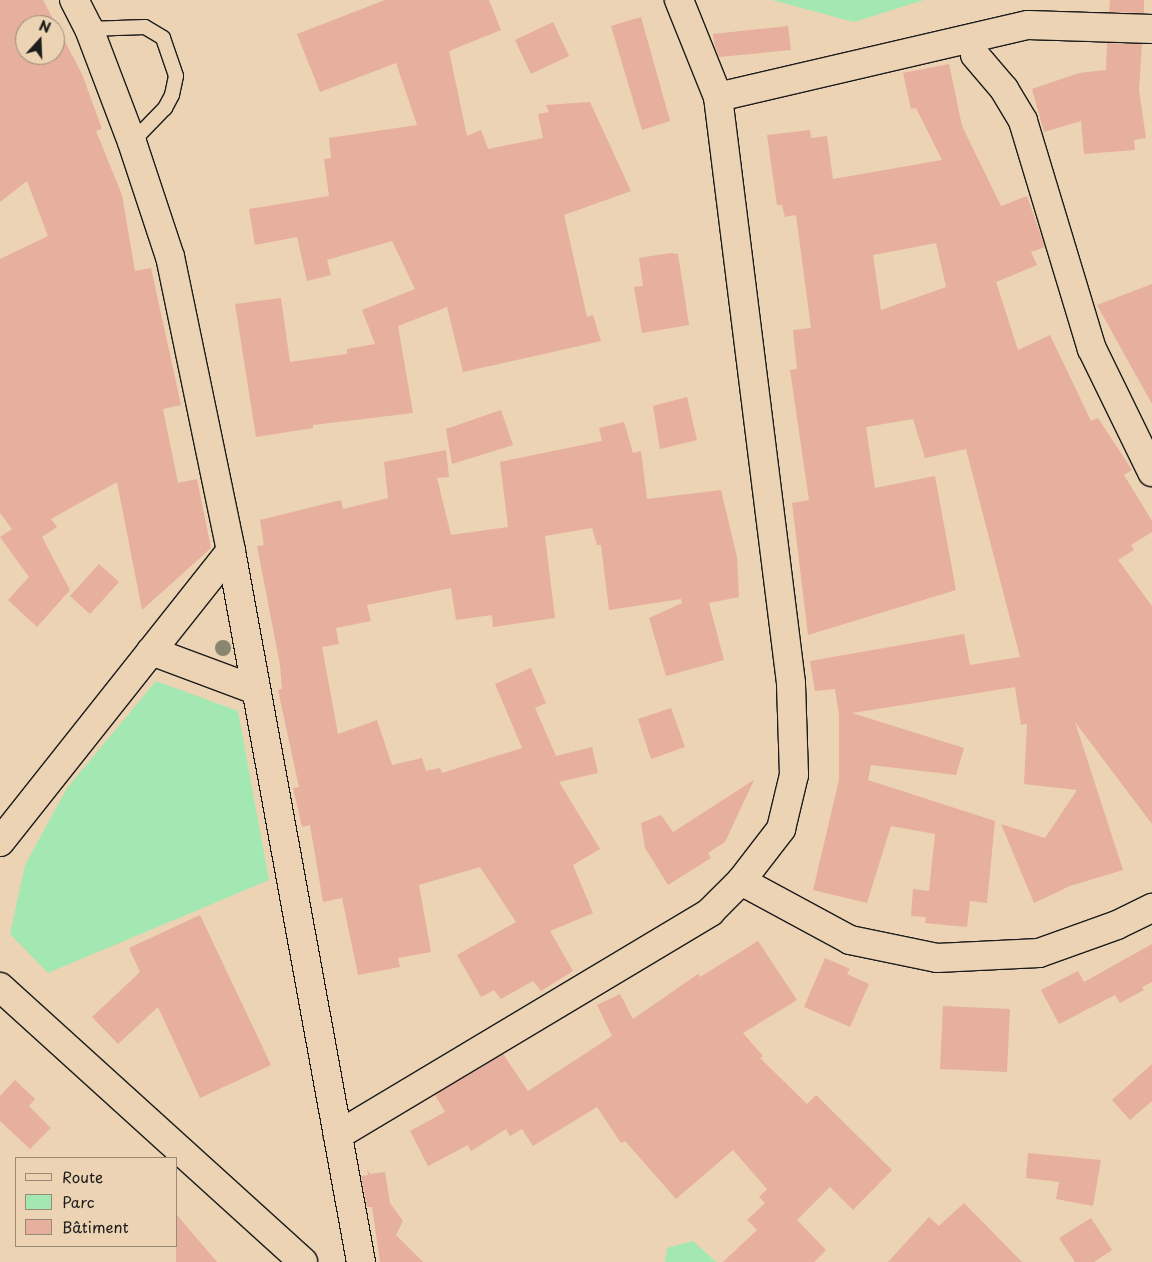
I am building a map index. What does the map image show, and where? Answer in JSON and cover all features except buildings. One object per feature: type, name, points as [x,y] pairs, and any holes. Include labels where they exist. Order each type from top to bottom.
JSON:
[{"type":"street","points":[[74,0],[89,29],[132,142],[170,258],[231,551],[361,1262]]},
{"type":"street","points":[[338,1135],[710,912],[741,881],[781,829],[794,775],[791,683],[718,97],[679,0]]},
{"type":"street","points":[[718,97],[1028,25],[1152,29]]},
{"type":"street","points":[[975,54],[1004,89],[1023,122],[1092,349],[1152,472]]},
{"type":"street","points":[[0,842],[231,551]]},
{"type":"street","points":[[151,651],[256,690]]},
{"type":"street","points":[[741,881],[850,940],[937,958],[1039,953],[1116,925],[1152,908]]},
{"type":"street","points":[[0,987],[303,1262]]},
{"type":"lane","points":[[89,29],[145,27],[163,38],[176,76],[172,95],[165,108],[132,142]]},
{"type":"green space","points":[[772,0],[924,0],[854,22]]},
{"type":"green space","points":[[156,681],[238,711],[269,880],[48,973],[10,934],[25,865],[67,788]]},
{"type":"green space","points":[[693,1241],[716,1262],[665,1262],[667,1248]]}]
